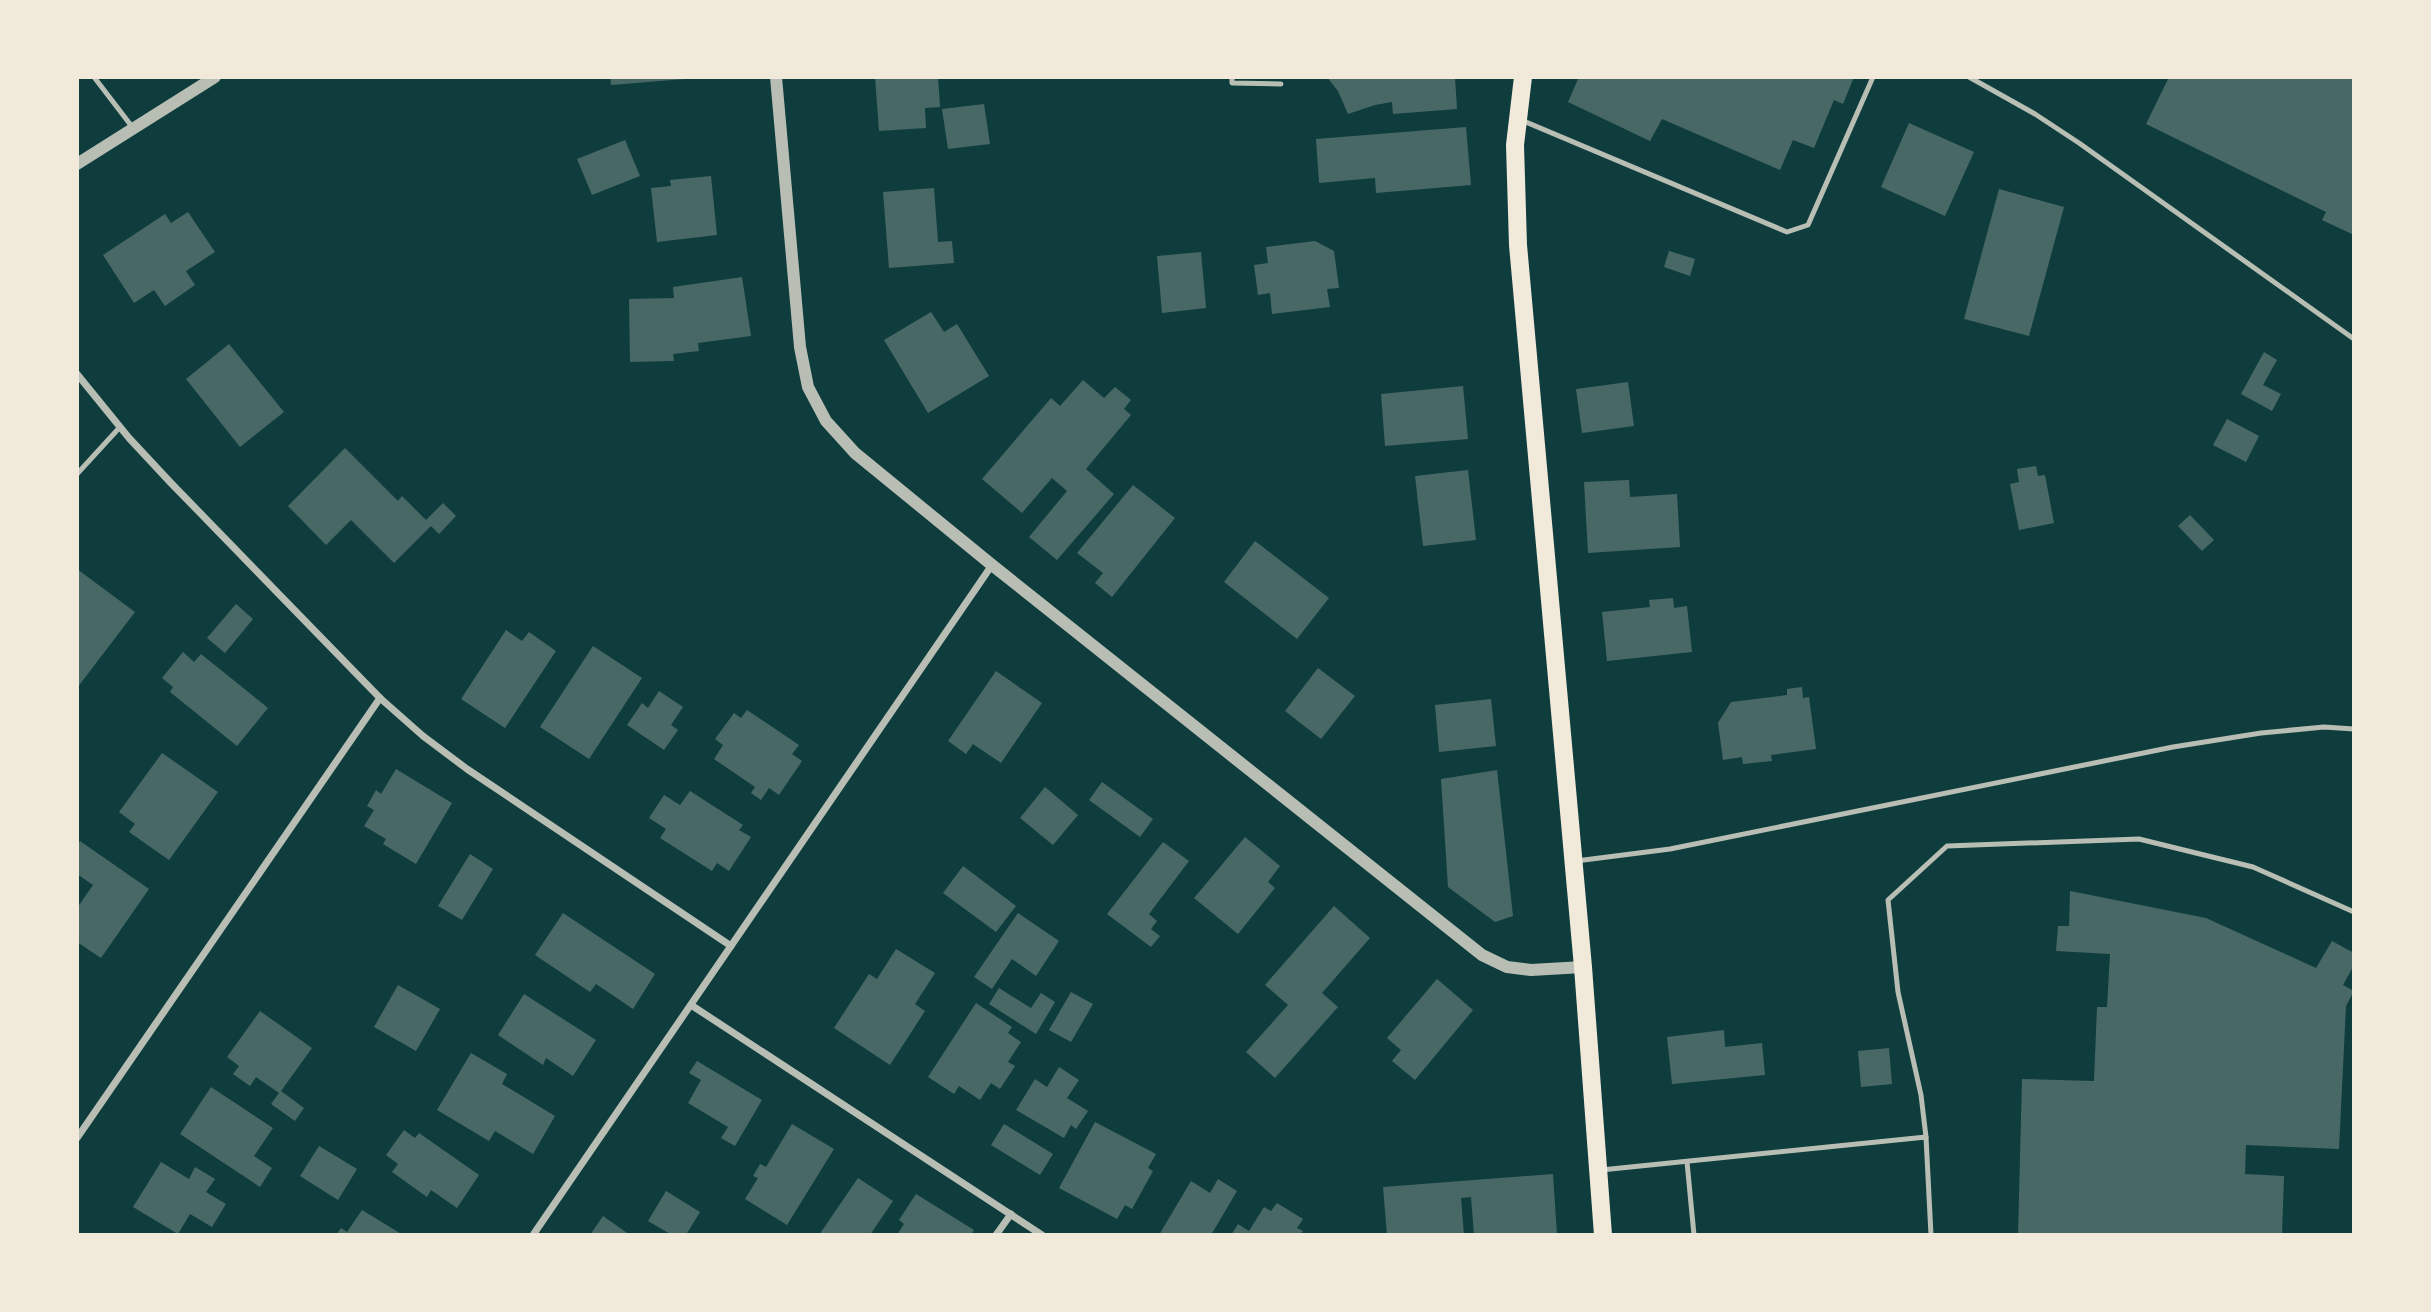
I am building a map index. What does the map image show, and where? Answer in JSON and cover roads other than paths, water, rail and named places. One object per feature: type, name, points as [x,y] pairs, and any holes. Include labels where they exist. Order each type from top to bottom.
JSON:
[{"type":"main road","points":[[1523,77],[1515,145],[1518,245],[1583,967],[1603,1235]]},
{"type":"street","points":[[77,164],[215,77]]},
{"type":"street","points":[[776,77],[800,348],[808,387],[827,421],[855,453],[1482,955],[1507,967],[1531,970],[1583,967]]},
{"type":"street","points":[[77,374],[170,482],[380,698],[423,736],[467,769],[730,946]]},
{"type":"street","points":[[533,1235],[992,565]]},
{"type":"street","points":[[77,1138],[380,698]]},
{"type":"street","points":[[691,1005],[1042,1235]]},
{"type":"street","points":[[996,1235],[1011,1214]]},
{"type":"lane","points":[[94,77],[133,128]]},
{"type":"lane","points":[[1233,77],[1232,83],[1281,84]]},
{"type":"lane","points":[[1518,119],[1787,232],[1808,225],[1873,77]]},
{"type":"lane","points":[[1969,77],[2035,114],[2079,143],[2354,339]]},
{"type":"lane","points":[[77,474],[120,427]]},
{"type":"lane","points":[[1572,861],[1670,849],[2173,747],[2261,733],[2324,727],[2354,729]]},
{"type":"lane","points":[[1931,1235],[1921,1095],[1898,992],[1888,900],[1947,846],[2139,839],[2253,867],[2354,912]]},
{"type":"lane","points":[[1598,1170],[1926,1137]]},
{"type":"lane","points":[[1687,1162],[1693,1235]]}]
